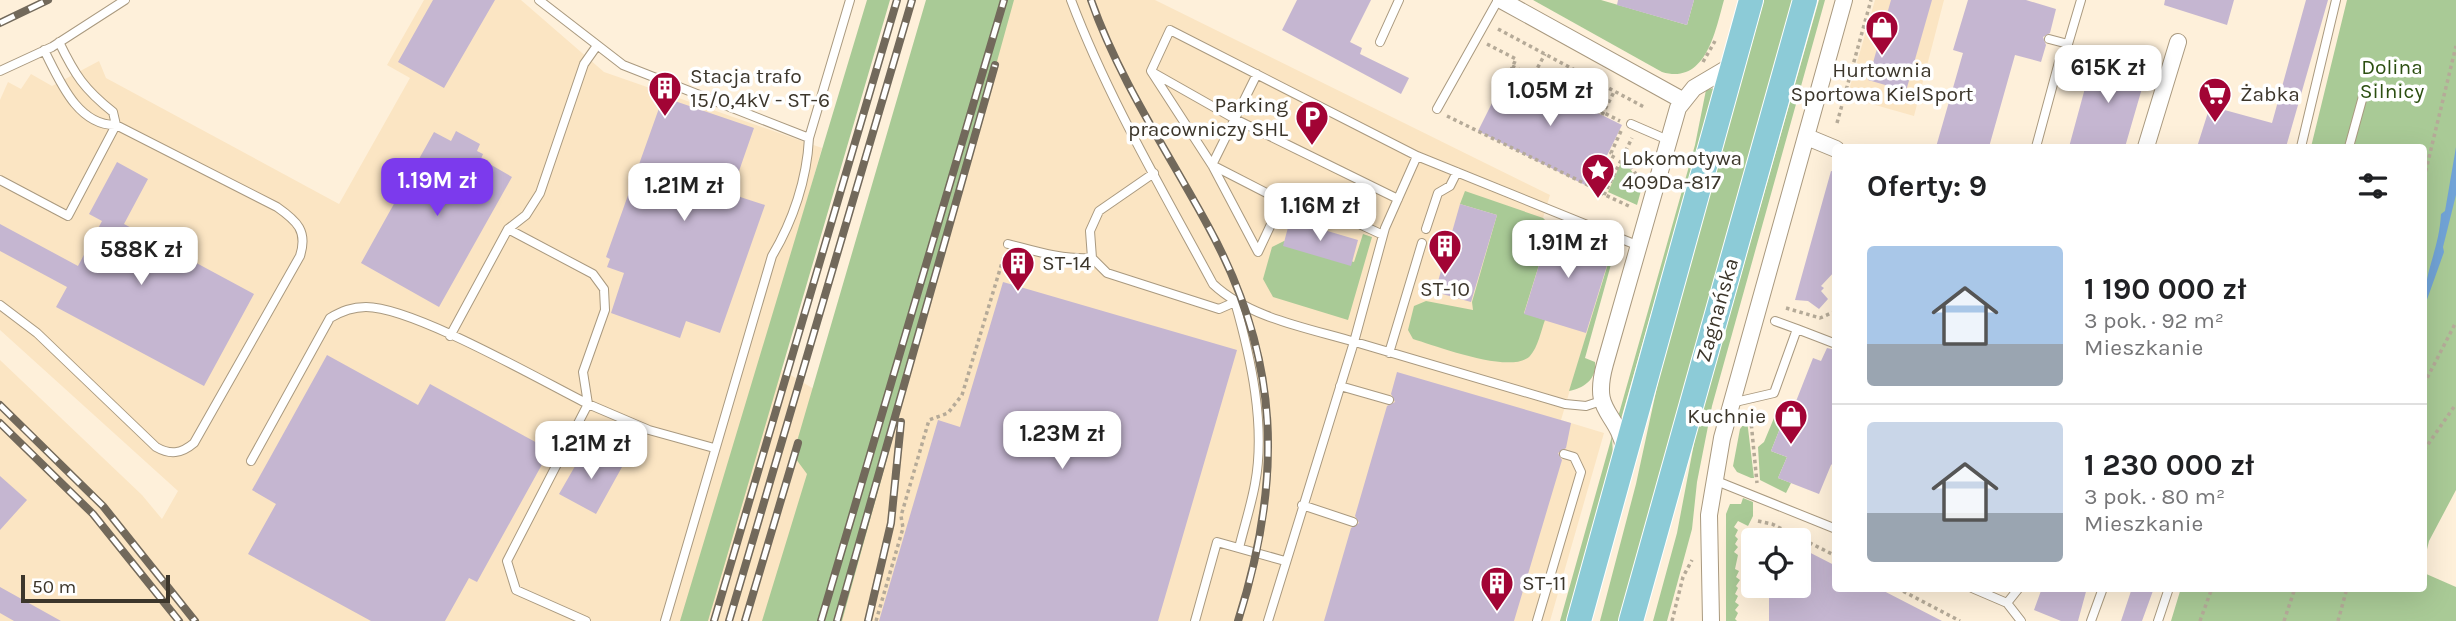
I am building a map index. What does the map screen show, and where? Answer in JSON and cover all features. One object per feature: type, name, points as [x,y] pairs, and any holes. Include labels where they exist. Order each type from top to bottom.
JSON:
[{"type":"main road","points":[[1579,621],[1751,0]]},
{"type":"main road","name":"Zagnańska","points":[[1631,621],[1805,0]]},
{"type":"street","points":[[1499,0],[1682,100]]},
{"type":"street","name":"Zagnańska","points":[[1712,621],[1708,554],[1714,480],[1731,402],[1844,0]]},
{"type":"street","points":[[2147,144],[2178,42]]},
{"type":"street","points":[[1625,456],[1622,437],[1601,401],[1601,380],[1668,140],[1682,100],[1694,88],[1733,65]]},
{"type":"street","points":[[1807,137],[1832,147]]},
{"type":"lane","points":[[0,71],[59,42],[125,0]]},
{"type":"lane","points":[[539,0],[596,47],[623,65],[809,138]]},
{"type":"lane","points":[[665,621],[772,256],[786,233],[808,163],[809,138],[850,0]]},
{"type":"lane","points":[[1071,0],[1086,40],[1213,284],[1235,302],[1389,353],[1565,404],[1586,406],[1601,401]]},
{"type":"lane","points":[[1380,42],[1399,0]]},
{"type":"lane","points":[[1437,109],[1499,0]]},
{"type":"lane","points":[[2037,144],[2059,62],[2068,44],[2081,0]]},
{"type":"lane","points":[[2302,144],[2336,0]]},
{"type":"lane","points":[[1151,71],[1170,30],[1417,156],[1639,246]]},
{"type":"lane","points":[[2049,38],[2068,44]]},
{"type":"lane","points":[[0,180],[68,216],[116,124],[113,112],[90,95],[76,78],[59,42]]},
{"type":"lane","points":[[450,336],[509,229],[526,215],[540,193],[584,64],[596,47]]},
{"type":"lane","points":[[0,305],[37,332],[156,447],[166,453],[175,453],[186,450],[194,443],[300,256],[305,242],[302,230],[294,219],[277,207],[116,124],[103,125],[82,111],[72,100],[44,50]]},
{"type":"lane","points":[[1151,71],[1235,119],[1398,200]]},
{"type":"lane","points":[[1151,71],[1212,165],[1258,252],[1282,201]]},
{"type":"lane","points":[[1212,165],[1257,74]]},
{"type":"lane","points":[[2350,144],[2365,89]]},
{"type":"lane","points":[[1631,124],[1668,140]]},
{"type":"lane","points":[[1268,621],[1354,342],[1383,235],[1417,156]]},
{"type":"lane","points":[[1212,165],[1282,201],[1301,197],[1383,235]]},
{"type":"lane","points":[[1426,229],[1438,193],[1450,186],[1457,172]]},
{"type":"lane","points":[[1154,173],[1099,211],[1090,231],[1092,258],[1107,273],[1219,309],[1235,302]]},
{"type":"lane","points":[[509,229],[593,274],[604,289],[605,310],[583,372],[588,404],[507,561],[516,590],[586,621]]},
{"type":"lane","points":[[1389,353],[1422,243]]},
{"type":"lane","points":[[1007,244],[1047,255],[1092,258]]},
{"type":"lane","points":[[1235,302],[1252,374],[1259,447],[1255,483],[1239,548]]},
{"type":"lane","points":[[251,461],[330,318],[347,309],[368,307],[400,314],[588,404],[649,430],[714,448]]},
{"type":"lane","points":[[1775,321],[1832,342]]},
{"type":"lane","points":[[1731,402],[1774,393],[1797,329]]},
{"type":"lane","points":[[1340,386],[1389,400]]},
{"type":"lane","points":[[1537,621],[1581,471],[1574,457],[1564,454]]},
{"type":"lane","points":[[1714,480],[1832,527]]},
{"type":"lane","points":[[1302,505],[1353,522]]},
{"type":"lane","points":[[1195,621],[1217,541],[1285,561]]},
{"type":"lane","points":[[1981,592],[2007,603],[2021,621]]},
{"type":"lane","points":[[2007,603],[2016,592]]},
{"type":"lane","points":[[2091,621],[2102,592]]},
{"type":"lane","points":[[2158,621],[2168,592]]},
{"type":"path","points":[[1836,122],[1871,0]]},
{"type":"path","points":[[1864,27],[1882,32]]},
{"type":"path","points":[[1505,33],[1644,107]]},
{"type":"path","points":[[1700,67],[1717,36]]},
{"type":"path","points":[[1476,38],[1517,59],[1512,68],[1625,123],[1611,153],[1614,155],[1611,162],[1607,169],[1604,168],[1597,185],[1603,193]]},
{"type":"path","points":[[2427,166],[2456,46]]},
{"type":"path","points":[[1532,78],[1545,54]]},
{"type":"path","points":[[1568,96],[1580,73]]},
{"type":"path","points":[[1603,114],[1614,92]]},
{"type":"path","points":[[1437,109],[1457,122],[1629,205]]},
{"type":"path","points":[[1603,193],[1630,140]]},
{"type":"path","points":[[1623,154],[1644,188]]},
{"type":"path","points":[[876,621],[904,528],[901,516],[929,420],[948,414],[962,395],[1007,244]]},
{"type":"path","points":[[1782,307],[1820,318],[1832,313]]},
{"type":"path","points":[[2427,378],[2456,322]]},
{"type":"path","points":[[2427,446],[2456,404]]},
{"type":"path","points":[[1750,413],[1757,483],[1750,481]]},
{"type":"path","points":[[1758,521],[1779,528]]},
{"type":"path","points":[[1811,546],[1832,555]]},
{"type":"path","points":[[1905,592],[1960,621]]},
{"type":"path","points":[[2200,621],[2211,592]]},
{"type":"path","points":[[2284,621],[2294,592]]},
{"type":"path","points":[[2338,621],[2346,592]]},
{"type":"path","points":[[1910,605],[1914,597]]},
{"type":"shaded area","points":[[424,0],[521,0],[604,72],[822,148],[762,358],[859,416],[975,0],[1155,0],[1550,195],[1543,218],[1551,226],[1613,246],[1561,420],[1604,433],[1550,621],[0,621],[0,360],[142,495],[162,519],[178,491],[0,330],[0,100],[8,82],[21,89],[31,74],[52,86],[99,61],[106,78],[339,204],[410,78],[387,65]]},
{"type":"shaded area","points":[[1875,0],[1944,0],[1914,116],[1847,97]]},
{"type":"green space","points":[[867,0],[890,0],[708,621],[680,621]]},
{"type":"green space","points":[[926,0],[1014,0],[842,621],[762,621],[807,474],[793,455]]},
{"type":"green space","points":[[1533,0],[1601,0],[1687,25],[1694,0],[1724,0],[1706,53],[1689,71],[1677,74],[1662,72]]},
{"type":"green space","points":[[1764,0],[1793,0],[1619,621],[1600,621],[1636,484],[1662,364]]},
{"type":"green space","points":[[1819,0],[1825,0],[1712,406],[1697,482],[1692,529],[1667,621],[1653,621],[1677,533],[1696,433]]},
{"type":"green space","name":"Dolina Silnicy","points":[[2347,0],[2456,0],[2456,490],[2427,549],[2427,144],[2312,144]]},
{"type":"green space","points":[[1714,88],[1621,419],[1618,417],[1695,145],[1706,90]]},
{"type":"green space","points":[[1623,158],[1642,187],[1637,205],[1608,192]]},
{"type":"green space","points":[[1465,191],[1543,218],[1551,226],[1524,313],[1545,320],[1533,352],[1521,361],[1491,361],[1473,357],[1413,339],[1408,330],[1414,306],[1426,301],[1473,310],[1472,302],[1497,215],[1460,204]]},
{"type":"green space","points":[[1363,234],[1372,237],[1348,320],[1273,297],[1263,279],[1272,247],[1284,241],[1354,262]]},
{"type":"green space","points":[[1614,244],[1615,250],[1585,358],[1595,362],[1594,373],[1580,388],[1569,391]]},
{"type":"green space","points":[[1779,406],[1788,408],[1771,451],[1787,457],[1778,478],[1791,483],[1786,493],[1760,480],[1758,447],[1764,442]]},
{"type":"green space","points":[[1747,420],[1754,478],[1737,472],[1733,466],[1740,429]]},
{"type":"green space","points":[[1612,436],[1613,457],[1567,621],[1560,621]]},
{"type":"green space","points":[[1743,498],[1753,502],[1753,516],[1748,526],[1738,521],[1734,527],[1738,530],[1735,536],[1738,539],[1735,544],[1738,547],[1734,552],[1738,555],[1735,569],[1739,571],[1736,577],[1740,580],[1736,586],[1738,588],[1735,594],[1738,596],[1735,602],[1739,605],[1735,610],[1738,613],[1735,619],[1737,621],[1726,621],[1726,514],[1730,504],[1741,504]]},
{"type":"green space","points":[[2427,574],[2456,587],[2456,621],[2171,621],[2180,592],[2427,592]]},
{"type":"water","points":[[2456,147],[2456,195],[2444,252],[2427,300],[2427,278],[2438,239],[2441,214],[2445,211]]},
{"type":"building","points":[[433,0],[495,0],[444,88],[398,62]]},
{"type":"building","points":[[1297,0],[1371,0],[1350,42],[1362,48],[1360,54],[1409,78],[1401,94],[1282,30]]},
{"type":"building","points":[[1618,0],[1694,0],[1687,25],[1617,5]]},
{"type":"building","points":[[1891,0],[1932,0],[1906,91],[1868,80]]},
{"type":"building","points":[[1968,0],[2026,0],[2056,9],[2050,33],[2043,37],[2046,45],[2041,62],[2015,55],[1990,144],[1937,144],[1963,53],[1953,50]]},
{"type":"building","points":[[2165,0],[2234,0],[2227,25],[2164,5]]},
{"type":"building","points":[[2306,0],[2328,0],[2287,144],[2198,144],[2210,106],[2272,123]]},
{"type":"building","points":[[2094,55],[2147,71],[2126,144],[2070,144]]},
{"type":"building","points":[[1509,69],[1622,125],[1591,188],[1478,131]]},
{"type":"building","points":[[663,97],[754,128],[731,194],[765,205],[720,333],[686,321],[680,338],[611,313],[624,273],[607,267],[610,259],[606,257]]},
{"type":"building","points":[[456,131],[480,144],[477,151],[483,154],[481,159],[512,177],[439,307],[361,263],[434,132],[451,141]]},
{"type":"building","points":[[117,162],[148,179],[124,224],[254,294],[204,386],[56,307],[67,287],[0,251],[0,224],[78,266],[102,221],[89,214]]},
{"type":"building","points":[[1832,171],[1832,274],[1821,286],[1824,288],[1821,291],[1828,299],[1819,309],[1808,301],[1795,300]]},
{"type":"building","points":[[1460,204],[1497,215],[1471,302],[1435,292]]},
{"type":"building","points":[[1290,220],[1358,240],[1351,266],[1283,246]]},
{"type":"building","points":[[1551,226],[1613,246],[1586,333],[1524,314]]},
{"type":"building","points":[[1003,282],[1237,350],[1158,621],[879,621],[938,420],[960,427]]},
{"type":"building","points":[[1827,348],[1832,349],[1832,464],[1819,494],[1778,478],[1787,457],[1771,451],[1788,408],[1793,409],[1813,358],[1821,361]]},
{"type":"building","points":[[327,355],[418,405],[430,384],[550,450],[477,582],[469,578],[445,621],[371,621],[248,554],[276,504],[252,490]]},
{"type":"building","points":[[1397,372],[1571,423],[1566,448],[1558,453],[1562,460],[1514,621],[1324,621],[1351,528],[1359,523],[1355,516],[1387,406],[1395,402],[1391,394]]},
{"type":"building","points":[[586,447],[622,467],[596,514],[559,494]]},
{"type":"building","points":[[0,476],[27,500],[0,530]]},
{"type":"building","points":[[1811,553],[1832,564],[1832,592],[1886,592],[1942,621],[1769,621],[1769,598],[1811,598]]},
{"type":"building","points":[[0,587],[61,621],[14,621],[0,613]]},
{"type":"building","points":[[2041,592],[2086,592],[2078,621],[2061,621],[2034,610]]},
{"type":"building","points":[[2131,592],[2153,592],[2142,621],[2121,621]]},
{"type":"railway","points":[[0,23],[48,0]]},
{"type":"railway","points":[[714,621],[897,0]]},
{"type":"railway","points":[[729,621],[912,0]]},
{"type":"railway","points":[[821,621],[1004,0]]},
{"type":"railway","points":[[1091,0],[1115,59],[1208,226],[1232,275],[1250,324],[1261,372],[1267,420],[1268,469],[1263,518],[1253,569],[1238,621]]},
{"type":"railway","points":[[837,621],[995,65]]},
{"type":"railway","points":[[0,405],[103,506],[195,621]]},
{"type":"railway","points":[[868,621],[891,523],[901,422]]},
{"type":"railway","points":[[0,423],[93,514],[179,621]]},
{"type":"railway","points":[[745,621],[798,443]]},
{"type":"place","name":"Hurtownia Sportowa KielSport","points":[[1882,57]]},
{"type":"place","name":"Stacja trafo 15/0,4kV - ST-6","points":[[665,118]]},
{"type":"place","name":"Żabka","points":[[2215,124]]},
{"type":"place","name":"Parking pracowniczy SHL","points":[[1312,147]]},
{"type":"place","name":"Lokomotywa 409Da-817","points":[[1598,200]]},
{"type":"place","name":"ST-10","points":[[1445,276]]},
{"type":"place","name":"ST-14","points":[[1018,293]]},
{"type":"place","name":"Kuchnie","points":[[1791,446]]},
{"type":"place","name":"ST-11","points":[[1497,613]]}]
